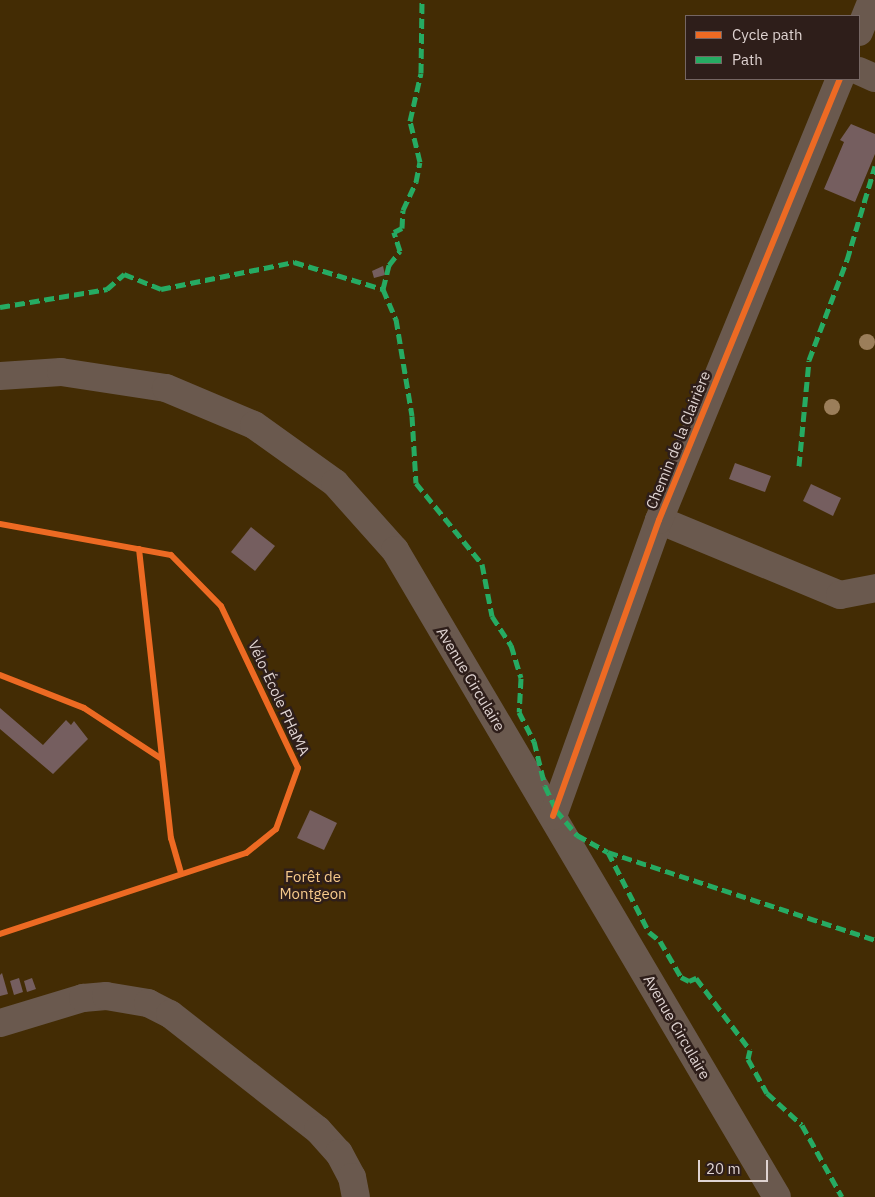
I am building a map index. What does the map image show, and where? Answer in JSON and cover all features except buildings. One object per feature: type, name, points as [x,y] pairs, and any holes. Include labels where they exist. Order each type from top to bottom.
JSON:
[{"type":"street","points":[[860,30],[872,0]]},
{"type":"street","points":[[860,71],[875,78]]},
{"type":"street","name":"Chemin de la Clairière","points":[[553,816],[659,520],[840,80]]},
{"type":"street","name":"Avenue Circulaire","points":[[0,376],[61,372],[166,388],[254,425],[335,483],[395,550],[777,1197]]},
{"type":"street","points":[[659,520],[840,595],[875,588]]},
{"type":"street","points":[[0,1022],[83,998],[106,996],[148,1003],[170,1014],[318,1130],[339,1153],[352,1177],[356,1197]]},
{"type":"green space","name":"Forêt de Montgeon","points":[[0,0],[875,0],[875,1197],[0,1197]]},
{"type":"marked path","points":[[383,289],[389,265],[400,251],[394,232],[402,228],[403,210],[416,182],[420,162],[410,121],[421,73],[422,0]]},
{"type":"marked path","points":[[799,466],[809,360],[847,260],[875,166]]},
{"type":"marked path","points":[[0,307],[107,289],[124,274],[161,289],[294,262],[383,289]]},
{"type":"marked path","points":[[383,289],[396,319],[412,416],[416,483],[482,564],[492,616],[511,645],[521,678],[519,712],[534,741],[545,786],[556,810],[577,835],[608,852],[875,940]]},
{"type":"marked path","points":[[608,852],[649,932],[660,941],[681,977],[689,981],[696,978],[750,1050],[748,1059],[767,1093],[802,1125],[842,1197]]},
{"type":"cycle path","points":[[553,816],[659,520],[840,80]]},
{"type":"cycle path","name":"Vélo-École PHaMA","points":[[0,524],[171,555],[221,606],[298,768],[276,829],[246,853],[0,934]]},
{"type":"cycle path","points":[[139,549],[171,838],[181,874]]},
{"type":"cycle path","points":[[0,675],[84,708],[162,759]]}]
